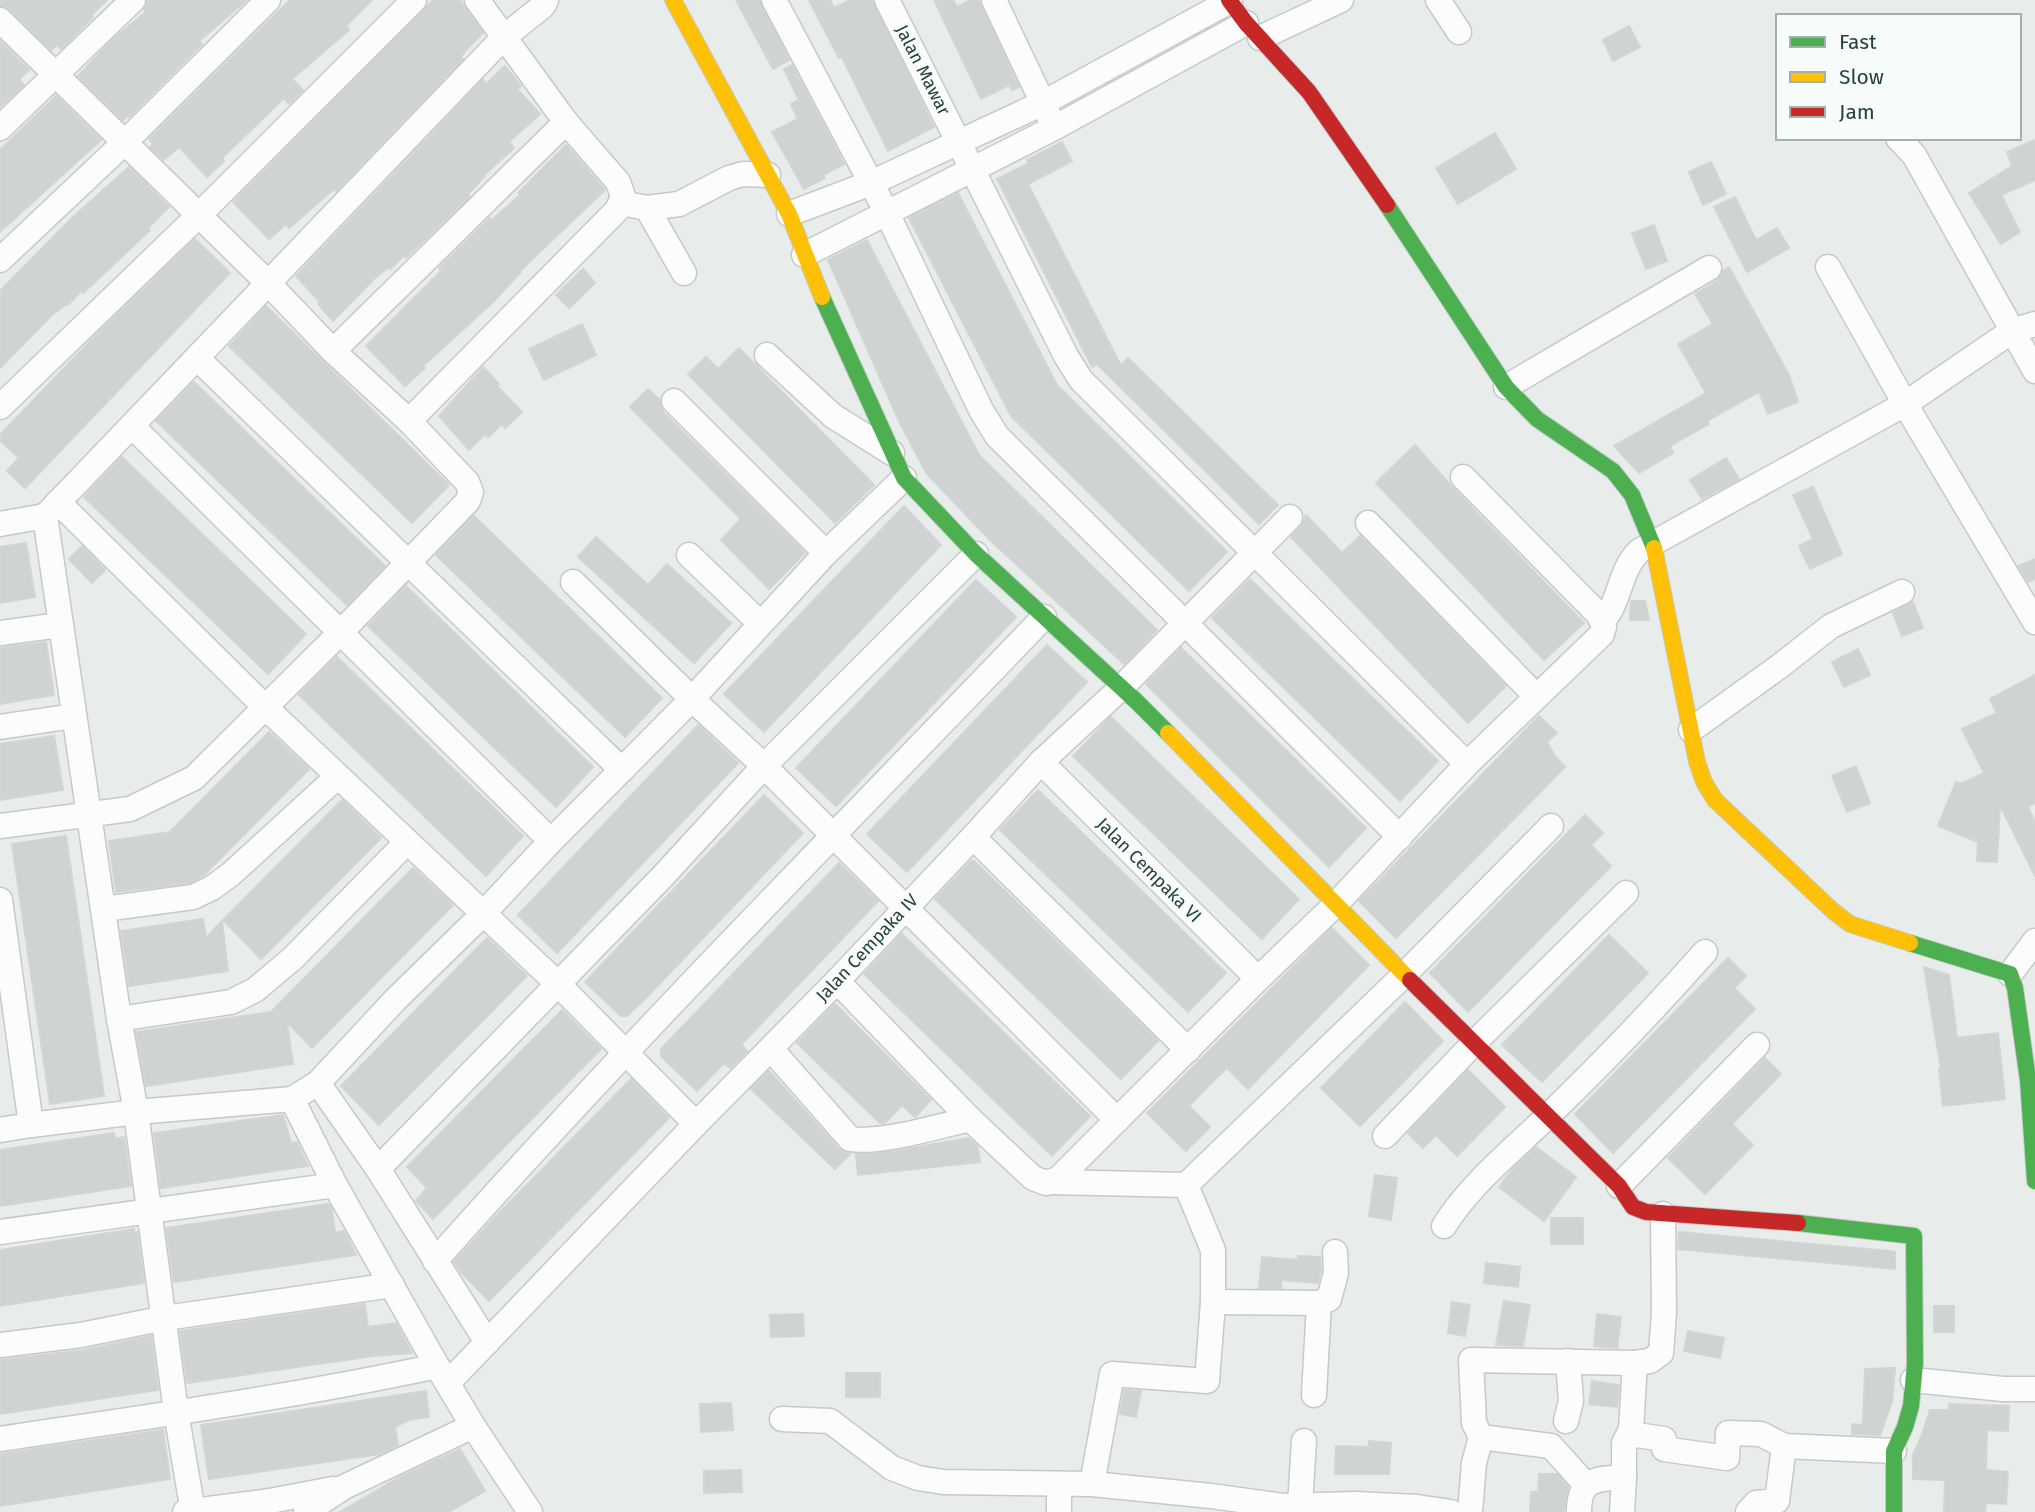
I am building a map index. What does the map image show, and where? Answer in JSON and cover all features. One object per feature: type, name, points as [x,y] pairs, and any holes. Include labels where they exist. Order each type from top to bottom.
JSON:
[{"type":"street","points":[[0,128],[133,0]]},
{"type":"street","points":[[0,260],[125,142],[268,0]]},
{"type":"street","points":[[0,407],[198,216],[414,0]]},
{"type":"street","points":[[409,421],[621,203],[618,182],[566,122],[477,0]]},
{"type":"street","points":[[0,524],[51,509],[504,37],[543,6],[546,0]]},
{"type":"street","points":[[673,0],[789,214],[804,255],[904,478],[976,554],[1122,687],[1404,975],[1619,1186],[1633,1208],[1663,1214],[1682,1213],[1911,1234],[1915,1240],[1913,1380],[1905,1427],[1894,1451],[1894,1512]]},
{"type":"street","points":[[774,0],[872,183],[981,410],[997,436],[1400,837]]},
{"type":"street","name":"Jalan Mawar","points":[[887,0],[1066,356],[1081,380],[1467,764]]},
{"type":"street","points":[[994,0],[1054,128]]},
{"type":"street","points":[[804,255],[972,168],[1253,31],[1341,0]]},
{"type":"street","points":[[1438,0],[1459,32]]},
{"type":"street","points":[[789,214],[872,183],[1043,103],[1229,1],[1309,92],[1506,387],[1537,419],[1602,463],[1622,481],[1632,495],[1653,544],[1697,762],[1704,782],[1715,800],[1841,918],[1859,928],[1962,957],[2010,974]]},
{"type":"street","points":[[0,20],[269,284],[333,351],[409,421],[467,482],[471,492],[468,501],[409,563],[194,778],[130,809],[0,826]]},
{"type":"street","points":[[333,351],[566,122]]},
{"type":"street","points":[[1901,140],[1914,155],[2024,328],[2035,371]]},
{"type":"street","points":[[621,203],[647,208],[679,204],[717,183],[743,174],[768,176]]},
{"type":"street","points":[[647,208],[684,274]]},
{"type":"street","points":[[1828,267],[1905,404],[2035,622]]},
{"type":"street","points":[[1506,387],[1709,268]]},
{"type":"street","points":[[1603,621],[1611,612],[1626,566],[1639,551],[1905,404],[2024,328]]},
{"type":"street","points":[[767,355],[833,416],[892,453]]},
{"type":"street","points":[[197,358],[622,770]]},
{"type":"street","points":[[674,401],[827,553]]},
{"type":"street","points":[[133,426],[551,841]]},
{"type":"street","points":[[1051,1182],[1058,1179],[1336,904],[1467,764],[1602,634],[1603,621],[1463,477]]},
{"type":"street","points":[[0,1130],[136,1112],[292,1099],[318,1083],[395,1000],[482,915],[692,698],[827,553],[904,478]]},
{"type":"street","points":[[51,509],[60,625],[119,1018],[136,1112],[192,1512]]},
{"type":"street","points":[[51,509],[558,984],[696,1124]]},
{"type":"street","name":"Jalan Cempaka IV","points":[[443,1374],[487,1342],[837,981],[1041,762],[1122,687],[1290,517]]},
{"type":"street","points":[[1368,523],[1536,696]]},
{"type":"street","points":[[378,1169],[664,875],[764,766],[976,554]]},
{"type":"street","points":[[689,555],[760,623]]},
{"type":"street","points":[[573,582],[764,766],[1117,1120]]},
{"type":"street","points":[[1691,730],[1831,626],[1902,592]]},
{"type":"street","points":[[435,1261],[625,1053],[1044,617]]},
{"type":"street","points":[[0,633],[60,625]]},
{"type":"street","points":[[0,727],[74,716]]},
{"type":"street","name":"Jalan Cempaka VI","points":[[1041,762],[1258,979]]},
{"type":"street","points":[[104,909],[193,897],[212,888],[231,874],[337,777]]},
{"type":"street","points":[[837,981],[970,1119],[1033,1178],[1046,1183],[1186,1185],[1404,975],[1551,826]]},
{"type":"street","points":[[973,837],[1188,1050]]},
{"type":"street","points":[[119,1018],[232,1002],[242,998],[293,958],[406,843]]},
{"type":"street","points":[[1385,1136],[1473,1044],[1626,893]]},
{"type":"street","points":[[0,900],[31,1125]]},
{"type":"street","points":[[2010,974],[2035,942]]},
{"type":"street","points":[[1444,1226],[1452,1212],[1518,1142],[1549,1115],[1705,952]]},
{"type":"street","points":[[2010,974],[2015,988],[2031,1079],[2035,1181]]},
{"type":"street","points":[[1619,1186],[1758,1045]]},
{"type":"street","points":[[771,1049],[850,1139],[862,1140],[918,1132],[970,1119]]},
{"type":"street","points":[[318,1083],[378,1169],[487,1342]]},
{"type":"street","points":[[292,1099],[335,1185],[392,1285],[473,1426],[527,1511]]},
{"type":"street","points":[[0,1232],[335,1185]]},
{"type":"street","points":[[1092,1484],[1112,1374],[1207,1381],[1213,1301],[1213,1250],[1186,1185]]},
{"type":"street","points":[[1470,1512],[1474,1463],[1481,1437],[1474,1423],[1471,1360],[1635,1363],[1650,1361],[1661,1353],[1664,1313],[1663,1214]]},
{"type":"street","points":[[1213,1301],[1319,1303],[1329,1299],[1336,1273],[1335,1252]]},
{"type":"street","points":[[0,1345],[81,1335],[165,1318],[392,1285]]},
{"type":"street","points":[[1314,1395],[1319,1303]]},
{"type":"street","points":[[1566,1421],[1572,1401],[1568,1361]]},
{"type":"street","points":[[1622,1512],[1624,1443],[1631,1429],[1635,1363]]},
{"type":"street","points":[[0,1439],[381,1378],[443,1374]]},
{"type":"street","points":[[1913,1380],[2035,1390]]},
{"type":"street","points":[[782,1419],[830,1421],[883,1462],[918,1478],[943,1482],[1092,1484],[1275,1509],[1300,1506],[1382,1509],[1417,1507],[1451,1512]]},
{"type":"street","points":[[306,1512],[344,1487],[473,1426]]},
{"type":"street","points":[[1629,1434],[1664,1439],[1664,1449],[1727,1458],[1728,1433],[1761,1434],[1784,1446],[1894,1451]]},
{"type":"street","points":[[1481,1437],[1551,1446],[1586,1485]]},
{"type":"street","points":[[1300,1506],[1304,1441]]},
{"type":"street","points":[[1748,1512],[1756,1503],[1777,1501],[1784,1446]]},
{"type":"street","points":[[1578,1512],[1579,1496],[1586,1485],[1604,1478],[1623,1477]]},
{"type":"street","points":[[1059,1484],[1059,1512]]},
{"type":"street","points":[[185,1512],[270,1501],[344,1487]]},
{"type":"building","points":[[0,0],[107,0],[61,49],[57,45],[51,50],[10,9],[0,6]]},
{"type":"building","points":[[147,0],[247,0],[199,41],[202,44],[123,120],[78,76],[113,39],[146,12],[144,10]]},
{"type":"building","points":[[290,0],[372,0],[346,26],[349,30],[292,79],[303,90],[289,104],[284,98],[222,158],[224,161],[207,177],[179,147],[164,160],[150,147],[153,144],[149,139]]},
{"type":"building","points":[[433,0],[460,0],[483,33],[465,51],[461,57],[463,59],[336,191],[334,189],[289,228],[286,224],[269,239],[233,202]]},
{"type":"building","points":[[736,0],[759,0],[789,60],[773,69]]},
{"type":"building","points":[[809,0],[830,0],[834,8],[850,0],[872,0],[934,127],[888,151],[842,57],[839,58]]},
{"type":"building","points":[[934,0],[953,0],[957,7],[971,0],[979,0],[1019,87],[1012,90],[1009,85],[981,99]]},
{"type":"building","points":[[1629,26],[1640,47],[1613,61],[1603,40]]},
{"type":"building","points":[[0,41],[29,70],[19,79],[24,85],[1,106]]},
{"type":"building","points":[[792,65],[844,164],[804,189],[772,132],[798,119],[791,104],[799,100],[784,69]]},
{"type":"building","points":[[505,66],[521,86],[517,89],[540,114],[509,142],[514,148],[484,175],[468,194],[470,196],[406,258],[404,256],[375,278],[333,321],[296,276],[483,80],[486,84]]},
{"type":"building","points":[[56,96],[101,140],[0,232],[0,150]]},
{"type":"building","points":[[1495,133],[1516,169],[1458,204],[1436,168]]},
{"type":"building","points":[[2035,140],[2035,180],[2001,195],[2020,232],[2001,244],[1969,193],[2012,166],[2007,152]]},
{"type":"building","points":[[1062,142],[1072,161],[1028,184],[1121,366],[1128,358],[1278,505],[1259,524],[1097,364],[1092,367],[997,179]]},
{"type":"building","points":[[566,145],[605,190],[405,386],[366,346],[441,271],[439,268],[490,218],[492,220],[520,195],[518,193]]},
{"type":"building","points":[[1711,162],[1726,194],[1703,205],[1689,172]]},
{"type":"building","points":[[129,167],[169,207],[148,228],[150,230],[83,293],[81,291],[68,305],[53,314],[0,368],[0,291],[72,218]]},
{"type":"building","points":[[958,193],[1057,385],[1227,552],[1189,591],[1011,416],[909,218]]},
{"type":"building","points":[[1735,197],[1756,240],[1777,228],[1789,248],[1747,272],[1714,207]]},
{"type":"building","points":[[1654,225],[1667,261],[1646,269],[1632,233]]},
{"type":"building","points":[[195,239],[230,273],[25,488],[7,471],[19,458],[0,440],[0,435],[92,339]]},
{"type":"building","points":[[867,240],[979,455],[1157,630],[1124,664],[990,540],[926,473],[899,421],[828,260]]},
{"type":"building","points":[[1729,267],[1789,375],[1798,402],[1768,414],[1759,392],[1707,421],[1709,424],[1670,446],[1673,453],[1639,473],[1614,446],[1706,393],[1678,344],[1713,324],[1695,294],[1717,281]]},
{"type":"building","points":[[583,269],[595,283],[569,308],[556,295]]},
{"type":"building","points":[[266,306],[449,485],[412,523],[229,346]]},
{"type":"building","points":[[582,324],[596,355],[544,380],[529,349]]},
{"type":"building","points":[[739,348],[874,485],[835,523],[688,374],[706,357],[718,369]]},
{"type":"building","points":[[483,367],[522,412],[505,428],[502,424],[488,437],[485,434],[469,450],[439,416]]},
{"type":"building","points":[[194,382],[385,566],[347,605],[156,421]]},
{"type":"building","points":[[648,389],[660,400],[663,412],[805,553],[769,589],[721,540],[741,519],[630,407]]},
{"type":"building","points":[[1415,445],[1584,623],[1544,660],[1376,483]]},
{"type":"building","points":[[122,457],[306,634],[268,674],[84,497]]},
{"type":"building","points":[[1726,458],[1739,479],[1702,499],[1690,480]]},
{"type":"building","points":[[1813,487],[1842,554],[1810,569],[1799,546],[1813,539],[1793,495]]},
{"type":"building","points":[[904,506],[941,545],[764,732],[724,694]]},
{"type":"building","points":[[1306,515],[1342,553],[1360,536],[1506,686],[1468,723],[1291,537],[1301,527]]},
{"type":"building","points":[[474,516],[662,698],[625,737],[436,555]]},
{"type":"building","points":[[596,537],[648,585],[667,564],[731,623],[694,663],[578,557]]},
{"type":"building","points":[[26,543],[35,597],[0,603],[0,547]]},
{"type":"building","points":[[82,546],[105,570],[92,583],[69,559]]},
{"type":"building","points":[[2035,559],[2035,579],[2028,582],[2019,566]]},
{"type":"building","points":[[1250,579],[1438,761],[1400,801],[1212,618]]},
{"type":"building","points":[[976,580],[1016,617],[836,806],[796,768]]},
{"type":"building","points":[[406,586],[593,767],[556,807],[368,626]]},
{"type":"building","points":[[1631,601],[1645,601],[1649,620],[1630,620]]},
{"type":"building","points":[[1913,602],[1923,628],[1902,636],[1893,613]]},
{"type":"building","points":[[46,642],[54,695],[0,704],[0,648]]},
{"type":"building","points":[[1047,645],[1087,682],[907,872],[867,834]]},
{"type":"building","points":[[1181,648],[1366,828],[1329,867],[1146,684]]},
{"type":"building","points":[[1858,649],[1870,675],[1844,687],[1832,662]]},
{"type":"building","points":[[337,657],[523,836],[486,876],[299,695]]},
{"type":"building","points":[[2035,675],[2035,803],[2028,807],[2035,822],[2035,876],[2000,805],[1997,862],[1977,861],[1978,842],[1938,826],[1956,782],[1961,784],[1984,773],[1962,729],[1997,713],[1990,699]]},
{"type":"building","points":[[1539,716],[1557,733],[1547,742],[1565,767],[1396,938],[1359,901]]},
{"type":"building","points":[[1111,717],[1299,899],[1262,939],[1073,756]]},
{"type":"building","points":[[698,725],[738,763],[557,953],[518,915]]},
{"type":"building","points":[[269,732],[309,769],[204,875],[189,883],[116,892],[109,841],[170,832]]},
{"type":"building","points":[[54,736],[63,790],[0,800],[0,744]]},
{"type":"building","points":[[1856,766],[1870,803],[1847,812],[1832,776]]},
{"type":"building","points":[[1038,790],[1226,973],[1188,1012],[1000,830]]},
{"type":"building","points":[[764,795],[803,833],[646,998],[627,1016],[621,1016],[585,982]]},
{"type":"building","points":[[342,800],[381,838],[261,959],[223,920]]},
{"type":"building","points":[[1585,815],[1603,833],[1591,845],[1611,866],[1468,1012],[1430,973]]},
{"type":"building","points":[[66,836],[104,1096],[50,1104],[12,844]]},
{"type":"building","points":[[971,861],[996,882],[1158,1041],[1121,1079],[935,899]]},
{"type":"building","points":[[839,863],[878,901],[741,1045],[747,1051],[730,1068],[724,1063],[697,1091],[661,1056],[661,1049]]},
{"type":"building","points":[[413,868],[453,905],[312,1048],[287,1022],[293,1064],[146,1086],[136,1032],[271,1012]]},
{"type":"building","points":[[203,919],[206,938],[222,921],[228,971],[129,986],[121,931]]},
{"type":"building","points":[[1332,928],[1369,965],[1248,1089],[1227,1068],[1214,1080],[1189,1106],[1210,1127],[1186,1151],[1147,1113]]},
{"type":"building","points":[[902,934],[1090,1116],[1052,1156],[864,974]]},
{"type":"building","points":[[1609,935],[1648,973],[1542,1082],[1502,1045]]},
{"type":"building","points":[[487,938],[527,976],[379,1125],[341,1086]]},
{"type":"building","points":[[1728,958],[1746,976],[1734,988],[1755,1009],[1613,1153],[1575,1114]]},
{"type":"building","points":[[1924,967],[1949,975],[1957,1038],[1998,1033],[2005,1099],[1943,1106],[1941,1069]]},
{"type":"building","points":[[1405,1002],[1443,1041],[1360,1126],[1321,1088]]},
{"type":"building","points":[[835,1004],[931,1100],[915,1117],[902,1105],[885,1123],[880,1123],[797,1043]]},
{"type":"building","points":[[562,1010],[601,1049],[433,1219],[416,1201],[427,1188],[407,1167]]},
{"type":"building","points":[[1765,1058],[1781,1074],[1732,1124],[1753,1145],[1705,1194],[1668,1158]]},
{"type":"building","points":[[1468,1070],[1505,1107],[1457,1156],[1436,1135],[1423,1148],[1408,1133]]},
{"type":"building","points":[[769,1071],[839,1149],[850,1154],[835,1169],[751,1089]]},
{"type":"building","points":[[631,1079],[669,1118],[489,1301],[454,1262]]},
{"type":"building","points":[[283,1115],[291,1143],[297,1142],[308,1166],[161,1188],[154,1133]]},
{"type":"building","points":[[114,1133],[115,1139],[124,1137],[131,1186],[0,1206],[0,1150]]},
{"type":"building","points":[[968,1138],[978,1147],[980,1162],[858,1175],[856,1154],[895,1151]]},
{"type":"building","points":[[1536,1147],[1576,1177],[1544,1221],[1499,1187]]},
{"type":"building","points":[[1375,1175],[1397,1178],[1391,1220],[1369,1216]]},
{"type":"building","points":[[328,1204],[332,1209],[335,1233],[344,1231],[356,1255],[174,1282],[166,1228]]},
{"type":"building","points":[[1551,1218],[1583,1218],[1583,1244],[1551,1244]]},
{"type":"building","points":[[134,1229],[134,1233],[137,1232],[144,1283],[0,1306],[0,1250]]},
{"type":"building","points":[[1679,1232],[1890,1251],[1895,1252],[1895,1269],[1678,1249]]},
{"type":"building","points":[[1298,1256],[1320,1257],[1318,1283],[1281,1280],[1281,1288],[1259,1288],[1262,1257],[1298,1260]]},
{"type":"building","points":[[1486,1263],[1520,1267],[1518,1287],[1484,1283]]},
{"type":"building","points":[[1504,1301],[1530,1305],[1523,1346],[1496,1345]]},
{"type":"building","points":[[1452,1302],[1470,1305],[1465,1336],[1448,1333]]},
{"type":"building","points":[[365,1304],[368,1327],[396,1323],[412,1353],[187,1383],[180,1331]]},
{"type":"building","points":[[1934,1306],[1954,1306],[1954,1332],[1934,1332]]},
{"type":"building","points":[[803,1314],[804,1336],[771,1337],[770,1315]]},
{"type":"building","points":[[1597,1314],[1621,1317],[1617,1348],[1594,1346]]},
{"type":"building","points":[[1688,1331],[1724,1338],[1720,1358],[1684,1351]]},
{"type":"building","points":[[151,1336],[158,1390],[0,1414],[0,1360],[84,1350]]},
{"type":"building","points":[[1895,1368],[1892,1402],[1880,1435],[1852,1434],[1852,1424],[1863,1425],[1865,1369]]},
{"type":"building","points":[[846,1373],[880,1373],[880,1397],[846,1397]]},
{"type":"building","points":[[1592,1381],[1619,1385],[1617,1407],[1589,1404]]},
{"type":"building","points":[[1124,1390],[1141,1391],[1136,1417],[1120,1414]]},
{"type":"building","points":[[426,1391],[429,1417],[408,1420],[395,1427],[398,1445],[380,1454],[209,1479],[201,1425]]},
{"type":"building","points":[[731,1403],[733,1430],[701,1432],[700,1404]]},
{"type":"building","points":[[1949,1404],[2009,1406],[2008,1431],[1987,1430],[1986,1470],[2008,1472],[2006,1504],[1986,1503],[1985,1512],[1944,1512],[1945,1480],[1913,1479],[1913,1455],[1930,1410],[1949,1410]]},
{"type":"building","points":[[163,1430],[170,1479],[0,1506],[0,1454]]},
{"type":"building","points":[[1369,1441],[1391,1443],[1389,1474],[1335,1474],[1336,1446],[1369,1447]]},
{"type":"building","points":[[460,1449],[485,1491],[449,1512],[340,1512],[400,1477]]},
{"type":"building","points":[[741,1470],[742,1492],[704,1493],[704,1471]]},
{"type":"building","points":[[1539,1474],[1557,1474],[1568,1487],[1564,1512],[1530,1512],[1531,1492],[1538,1492]]},
{"type":"traffic: fast","points":[[1387,205],[1506,387],[1537,419],[1613,471],[1632,495],[1654,548]]},
{"type":"traffic: fast","points":[[822,297],[904,478],[976,554],[1168,733]]},
{"type":"traffic: fast","points":[[1910,943],[2010,974],[2015,988],[2028,1080],[2035,1181]]},
{"type":"traffic: fast","points":[[1798,1223],[1914,1236],[1915,1364],[1911,1406],[1894,1451],[1894,1512]]},
{"type":"traffic: slow","points":[[673,0],[789,214],[822,297]]},
{"type":"traffic: slow","points":[[1654,548],[1697,762],[1704,782],[1715,800],[1850,924],[1910,943]]},
{"type":"traffic: slow","points":[[1168,733],[1410,980]]},
{"type":"traffic: jam","points":[[1229,0],[1246,23],[1309,92],[1387,205]]},
{"type":"traffic: jam","points":[[1410,980],[1619,1186],[1633,1207],[1646,1212],[1798,1223]]}]
